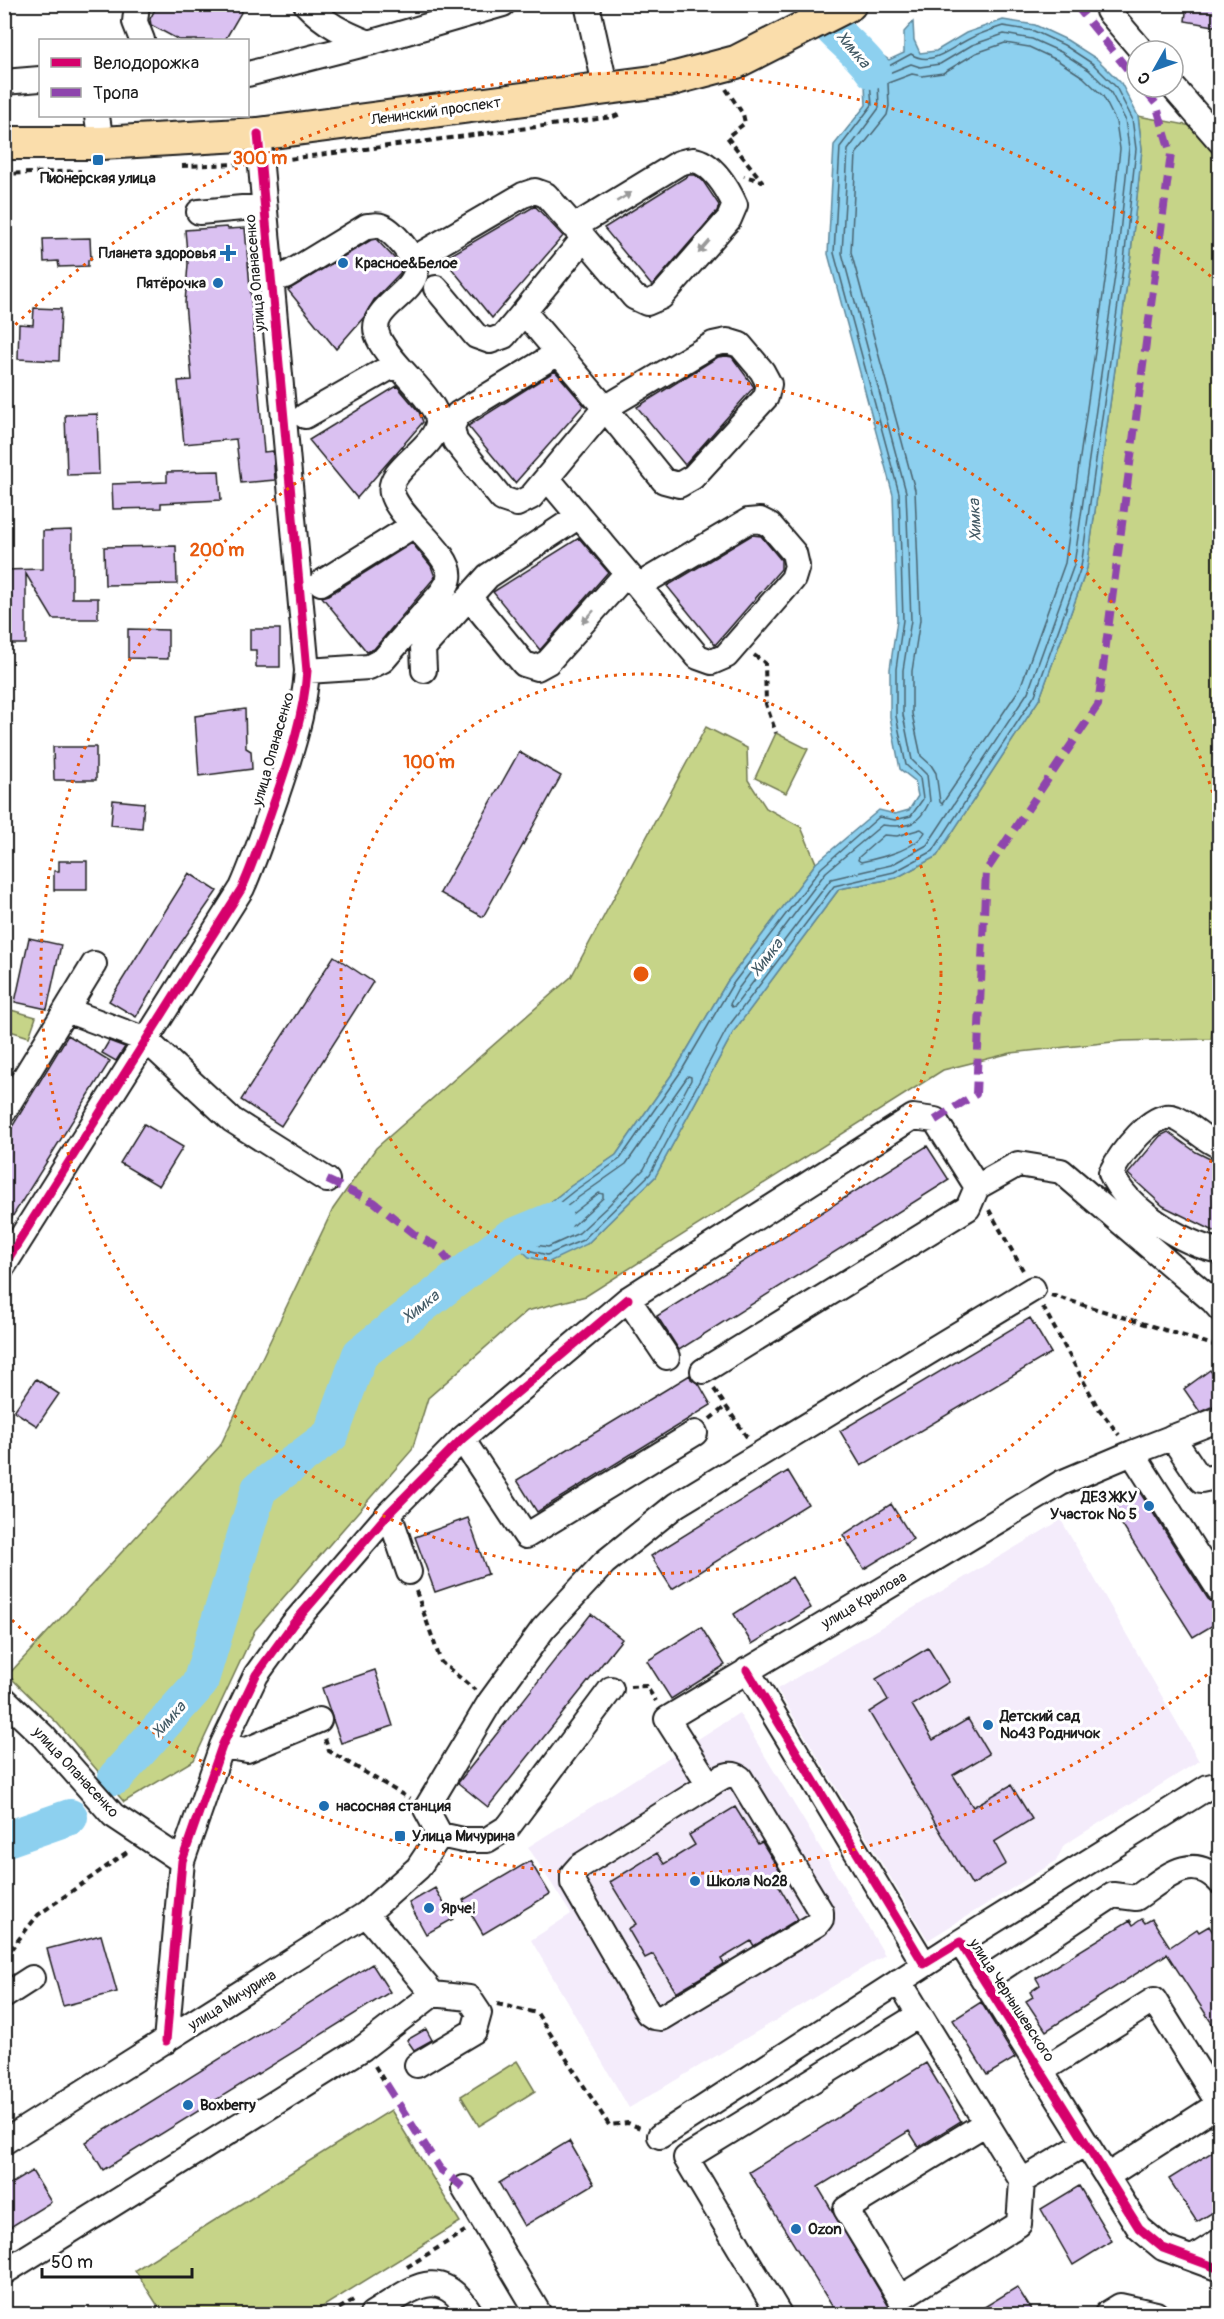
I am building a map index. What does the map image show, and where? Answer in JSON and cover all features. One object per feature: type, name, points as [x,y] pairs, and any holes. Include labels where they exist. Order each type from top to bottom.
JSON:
[{"type":"main road","name":"Ленинский проспект","points":[[4,144],[99,129],[258,134],[668,80],[736,62],[850,4]]},
{"type":"street","points":[[137,4],[135,22],[142,39]]},
{"type":"street","points":[[306,4],[320,19],[340,32],[369,43]]},
{"type":"street","points":[[249,74],[369,43],[503,4]]},
{"type":"street","points":[[587,4],[606,89]]},
{"type":"street","points":[[1108,4],[1108,11],[1132,39]]},
{"type":"street","points":[[4,82],[39,79]]},
{"type":"street","points":[[1183,99],[1220,141]]},
{"type":"street","name":"улица Опанасенко","points":[[4,1265],[242,888],[255,860],[305,698],[307,671],[271,278],[268,201],[258,134]]},
{"type":"street","points":[[413,259],[523,195],[535,191],[546,195],[579,233],[634,297],[647,303],[661,297],[729,219],[735,205],[729,192],[705,164],[692,160],[679,163],[579,233],[524,312],[504,336],[490,341],[476,336],[436,288]]},
{"type":"street","points":[[199,212],[268,201]]},
{"type":"street","points":[[271,278],[285,276],[368,226],[379,225],[389,230],[413,259],[416,270],[413,280],[381,315],[376,330],[381,346],[434,409],[438,422],[433,436],[394,478],[391,491],[397,504],[447,563],[450,578],[444,591],[383,660],[369,667],[307,671]]},
{"type":"street","points":[[524,312],[605,408],[664,481],[679,484],[693,477],[766,397],[769,384],[762,371],[740,345],[727,341],[713,344],[605,408],[531,497],[517,504],[502,499],[456,441],[452,427],[458,414],[558,353]]},
{"type":"street","points":[[305,416],[396,364]]},
{"type":"street","points":[[469,597],[524,664],[537,668],[548,662],[633,579],[748,521],[760,520],[770,525],[794,553],[797,566],[794,579],[726,656],[712,662],[698,657],[633,579],[547,478]]},
{"type":"street","points":[[424,670],[423,648],[488,576],[579,516]]},
{"type":"street","points":[[321,583],[414,525]]},
{"type":"street","points":[[4,1111],[94,964]]},
{"type":"street","points":[[66,1010],[146,1040],[232,1120],[327,1180]]},
{"type":"street","points":[[1220,1146],[1212,1143],[1175,1117],[1163,1116],[1152,1122],[1117,1161],[1111,1173],[1117,1187],[1151,1220],[1207,1249],[1220,1251]]},
{"type":"street","points":[[166,2041],[182,1861],[222,1746],[256,1675],[293,1624],[389,1513],[462,1439],[628,1299],[913,1117],[935,1120],[977,1187]]},
{"type":"street","points":[[703,1371],[968,1208],[977,1187],[1018,1164],[1061,1172],[1220,1309]]},
{"type":"street","points":[[611,1689],[508,1827],[487,1840],[463,1840],[440,1835],[426,1809],[490,1701],[543,1629],[604,1563],[676,1505],[1033,1289]]},
{"type":"street","points":[[628,1299],[668,1357]]},
{"type":"street","name":"улица Крылова","points":[[709,1785],[667,1719],[1061,1483],[1132,1452],[1220,1419]]},
{"type":"street","points":[[462,1439],[526,1536],[695,1433]]},
{"type":"street","points":[[1172,1437],[1201,1480],[1220,1476]]},
{"type":"street","points":[[1132,1452],[1210,1559],[1220,1591]]},
{"type":"street","points":[[389,1513],[409,1572]]},
{"type":"street","points":[[747,1670],[924,1964]]},
{"type":"street","name":"улица Опанасенко","points":[[4,1699],[43,1736],[113,1815],[182,1861]]},
{"type":"street","points":[[222,1746],[247,1750],[319,1720]]},
{"type":"street","points":[[728,1774],[734,1774],[740,1778],[821,1912],[821,1919],[817,1924],[661,2018],[654,2018],[648,2013],[573,1884],[573,1874],[579,1866],[709,1785],[728,1774]]},
{"type":"street","points":[[960,1942],[1208,1787],[1220,1784]]},
{"type":"street","name":"улица Мичурина","points":[[4,2142],[366,1914],[418,1868],[440,1835]]},
{"type":"street","points":[[984,1980],[1113,1895],[1136,1898],[1181,1868],[1195,1866],[1207,1871],[1220,1882]]},
{"type":"street","points":[[366,1914],[433,1994],[469,1998],[479,2013],[474,2031],[417,2066]]},
{"type":"street","name":"улица Чернышевского","points":[[660,2136],[960,1942],[1139,2228],[1162,2248],[1220,2269]]},
{"type":"street","points":[[4,1996],[32,1978]]},
{"type":"street","points":[[898,1981],[1022,2181],[1019,2224],[900,2298],[846,2210],[986,2123]]},
{"type":"street","points":[[4,2271],[363,2048],[433,1994]]},
{"type":"street","points":[[1041,2072],[1154,2000],[1219,2104],[1107,2176]]},
{"type":"street","points":[[779,2314],[686,2158],[919,2015]]},
{"type":"street","points":[[1022,2181],[1086,2143]]},
{"type":"street","points":[[464,2188],[539,2314]]},
{"type":"street","points":[[1193,2258],[1220,2241]]},
{"type":"street","points":[[372,2314],[407,2293],[434,2283],[448,2287],[461,2299],[471,2314]]},
{"type":"street","points":[[1107,2314],[1120,2306],[1156,2314]]},
{"type":"path","points":[[705,164],[762,181],[727,137],[746,123],[743,114],[724,86],[736,62]]},
{"type":"path","points":[[726,656],[756,654],[765,663],[766,704],[776,733]]},
{"type":"path","points":[[1033,1289],[1220,1347]]},
{"type":"path","points":[[726,1406],[759,1455]]},
{"type":"path","points":[[1097,1406],[1132,1452]]},
{"type":"path","points":[[409,1572],[441,1662],[490,1701]]},
{"type":"path","points":[[329,1750],[426,1809]]},
{"type":"path","points":[[4,1958],[38,1915],[147,1838]]},
{"type":"path","points":[[469,1998],[537,2013],[609,2125],[628,2123],[660,2136]]},
{"type":"shaded area","name":"Детский сад №43 Родничок","points":[[1061,1520],[1199,1761],[1064,1845],[1056,1861],[928,1940],[777,1689]]},
{"type":"shaded area","name":"Школа №28","points":[[739,1713],[885,1955],[629,2108],[531,1940],[571,1914],[528,1847]]},
{"type":"green space","points":[[1138,116],[1219,131],[1220,962],[1211,1039],[1122,1041],[1011,1053],[943,1070],[586,1296],[527,1311],[428,1398],[412,1450],[255,1630],[194,1760],[124,1802],[58,1724],[8,1675],[220,1446],[333,1209],[376,1148],[571,977],[706,727],[747,748],[748,780],[766,808],[801,827],[816,863],[727,982],[677,1067],[616,1155],[571,1186],[520,1226],[587,1244],[655,1177],[734,1031],[839,889],[896,878],[937,856],[1040,698],[1087,568],[1130,262],[1142,149]]},
{"type":"green space","points":[[776,733],[808,749],[786,793],[755,778]]},
{"type":"green space","points":[[11,1010],[36,1017],[29,1037],[7,1030]]},
{"type":"green space","points":[[517,2061],[535,2091],[479,2126],[461,2096]]},
{"type":"green space","points":[[391,2110],[460,2222],[311,2314],[163,2314],[135,2270]]},
{"type":"water","points":[[1003,20],[1035,25],[1067,40],[1097,59],[1121,83],[1125,91],[1125,99],[1129,99],[1138,116],[1142,149],[1130,262],[1087,568],[1040,698],[937,856],[896,878],[839,889],[734,1031],[655,1177],[587,1244],[549,1262],[529,1257],[509,1238],[520,1226],[571,1186],[616,1155],[677,1067],[727,982],[816,863],[879,810],[895,814],[909,810],[918,796],[915,781],[900,769],[890,717],[890,669],[897,620],[893,495],[828,254],[834,145],[866,105],[865,85],[828,42],[850,32],[889,60],[904,53],[904,32],[913,22],[914,40],[920,53],[936,51],[966,33]]},
{"type":"building","points":[[158,4],[246,4],[226,39],[177,39],[151,25],[150,19]]},
{"type":"building","points":[[1187,4],[1220,4],[1220,27],[1185,21]]},
{"type":"building","points":[[689,175],[695,175],[703,181],[719,205],[717,211],[652,286],[604,228]]},
{"type":"building","points":[[535,206],[563,236],[492,318],[444,259]]},
{"type":"building","points":[[227,227],[228,229],[245,228],[264,452],[273,451],[275,480],[241,483],[236,439],[184,444],[178,381],[192,380],[185,303],[188,264],[185,230]]},
{"type":"building","points":[[90,238],[91,260],[88,260],[88,266],[59,267],[58,261],[44,262],[43,239]]},
{"type":"building","points":[[376,239],[396,260],[401,270],[400,273],[374,300],[364,317],[336,349],[288,290]]},
{"type":"building","points":[[34,308],[61,309],[59,361],[18,359],[19,324],[33,325]]},
{"type":"building","points":[[718,357],[732,357],[754,387],[685,465],[637,407]]},
{"type":"building","points":[[555,371],[584,405],[515,483],[468,426]]},
{"type":"building","points":[[397,386],[419,412],[423,422],[357,498],[309,440]]},
{"type":"building","points":[[97,414],[99,474],[67,475],[65,415]]},
{"type":"building","points":[[219,471],[221,500],[161,503],[161,508],[113,509],[112,484],[167,482],[167,472]]},
{"type":"building","points":[[72,530],[72,598],[98,598],[98,619],[53,619],[26,574],[26,644],[4,644],[4,570],[43,569],[43,531]]},
{"type":"building","points":[[752,535],[761,536],[781,560],[781,569],[715,645],[667,586]]},
{"type":"building","points":[[579,538],[608,572],[540,650],[493,592]]},
{"type":"building","points":[[412,543],[431,566],[435,577],[374,649],[367,652],[322,597],[329,595]]},
{"type":"building","points":[[176,546],[177,584],[105,585],[104,547]]},
{"type":"building","points":[[128,629],[168,630],[168,659],[128,658]]},
{"type":"building","points":[[250,629],[280,629],[280,667],[256,667],[256,650],[250,650]]},
{"type":"building","points":[[245,709],[246,748],[251,751],[252,769],[199,776],[195,716]]},
{"type":"building","points":[[53,747],[96,747],[96,780],[54,780]]},
{"type":"building","points":[[519,752],[561,776],[483,917],[440,893]]},
{"type":"building","points":[[113,800],[144,803],[142,828],[111,825]]},
{"type":"building","points":[[59,861],[87,861],[87,890],[54,890],[54,871],[59,871]]},
{"type":"building","points":[[189,873],[217,891],[176,950],[136,1017],[109,1001]]},
{"type":"building","points":[[29,938],[61,945],[47,1009],[15,1002]]},
{"type":"building","points":[[334,956],[373,982],[281,1126],[241,1100]]},
{"type":"building","points":[[68,1035],[110,1061],[4,1230],[4,1140]]},
{"type":"building","points":[[109,1041],[125,1047],[116,1061],[102,1053]]},
{"type":"building","points":[[144,1124],[183,1147],[159,1186],[120,1163]]},
{"type":"building","points":[[1168,1132],[1196,1152],[1220,1164],[1220,1234],[1163,1206],[1128,1174],[1160,1136]]},
{"type":"building","points":[[927,1146],[949,1180],[679,1350],[657,1316]]},
{"type":"building","points":[[1030,1318],[1051,1353],[861,1466],[840,1431]]},
{"type":"building","points":[[1210,1370],[1220,1383],[1220,1403],[1200,1412],[1184,1389]]},
{"type":"building","points":[[690,1375],[691,1379],[699,1384],[711,1405],[537,1512],[517,1480]]},
{"type":"building","points":[[36,1379],[59,1394],[37,1426],[14,1411]]},
{"type":"building","points":[[788,1471],[808,1504],[672,1589],[651,1556]]},
{"type":"building","points":[[1139,1491],[1208,1599],[1220,1608],[1220,1621],[1193,1637],[1112,1509]]},
{"type":"building","points":[[891,1504],[913,1539],[864,1569],[843,1535]]},
{"type":"building","points":[[468,1518],[488,1574],[435,1592],[415,1537]]},
{"type":"building","points":[[792,1577],[811,1608],[752,1644],[734,1614]]},
{"type":"building","points":[[591,1614],[622,1639],[488,1807],[458,1783]]},
{"type":"building","points":[[701,1627],[725,1665],[671,1699],[647,1661]]},
{"type":"building","points":[[928,1648],[949,1682],[912,1705],[933,1740],[968,1719],[989,1754],[953,1775],[973,1807],[1011,1785],[1032,1819],[994,1842],[1006,1864],[972,1885],[869,1712],[888,1700],[876,1679]]},
{"type":"building","points":[[375,1670],[393,1726],[341,1743],[322,1688]]},
{"type":"building","points":[[735,1807],[758,1844],[762,1842],[784,1878],[777,1883],[798,1919],[754,1946],[751,1941],[721,1959],[724,1964],[676,1992],[653,1954],[645,1958],[628,1929],[636,1924],[610,1882],[657,1853],[664,1864],[695,1845],[689,1835]]},
{"type":"building","points":[[530,1861],[550,1894],[483,1934],[463,1900]]},
{"type":"building","name":"Ярче!","points":[[435,1888],[453,1919],[426,1934],[409,1903]]},
{"type":"building","points":[[1142,1919],[1145,1923],[1152,1919],[1170,1947],[1197,1929],[1199,1932],[1209,1926],[1220,1943],[1220,2036],[1167,1954],[1046,2031],[1026,2001],[1033,1997],[1030,1992],[1040,1985],[1036,1978],[1130,1920],[1133,1925]]},
{"type":"building","points":[[101,1935],[117,1992],[63,2006],[47,1949]]},
{"type":"building","points":[[372,1964],[390,1992],[103,2170],[86,2142]]},
{"type":"building","points":[[981,2002],[1015,2058],[987,2075],[953,2020]]},
{"type":"building","points":[[426,2029],[432,2040],[414,2050],[407,2040]]},
{"type":"building","points":[[926,2063],[961,2121],[919,2147],[909,2131],[818,2187],[888,2305],[896,2314],[837,2314],[749,2172]]},
{"type":"building","points":[[569,2141],[594,2184],[524,2226],[499,2183]]},
{"type":"building","points":[[1220,2147],[1220,2208],[1197,2222],[1169,2179]]},
{"type":"building","points":[[32,2171],[51,2202],[4,2231],[4,2188]]},
{"type":"building","points":[[1079,2186],[1112,2241],[1073,2265],[1041,2209]]},
{"type":"building","points":[[1017,2287],[1034,2314],[973,2314]]},
{"type":"waterway","name":"Химка","points":[[815,4],[834,31],[859,54],[873,71]]},
{"type":"waterway","name":"Химка","points":[[116,1777],[200,1683],[259,1489],[331,1435],[360,1354],[509,1238],[555,1219]]},
{"type":"waterway","name":"Химка","points":[[4,1840],[70,1817]]},
{"type":"marked path","points":[[1075,4],[1125,66]]},
{"type":"marked path","points":[[935,1120],[976,1094],[986,871],[1098,705],[1171,154],[1156,104],[1152,99]]},
{"type":"marked path","points":[[327,1180],[374,1202],[415,1235],[438,1247],[449,1261]]},
{"type":"marked path","points":[[386,2084],[440,2169],[464,2188]]},
{"type":"cycle path","points":[[4,1265],[242,888],[276,797],[300,719],[307,671],[258,134]]},
{"type":"cycle path","points":[[166,2041],[182,1861],[222,1746],[256,1675],[293,1624],[389,1513],[462,1439],[628,1299]]},
{"type":"cycle path","points":[[747,1670],[924,1964],[960,1942],[1139,2228],[1163,2248],[1220,2269]]},
{"type":"place","name":"Пионерская улица","points":[[98,160]]},
{"type":"place","name":"Планета здоровья","points":[[228,253]]},
{"type":"place","name":"Красное&Белое","points":[[343,263]]},
{"type":"place","name":"Пятёрочка","points":[[218,283]]},
{"type":"place","name":"ДЕЗ ЖКУ Участок № 5","points":[[1149,1506]]},
{"type":"place","name":"Детский сад №43 Родничок","points":[[988,1725]]},
{"type":"place","name":"насосная станция","points":[[324,1806]]},
{"type":"place","name":"Улица Мичурина","points":[[400,1836]]},
{"type":"place","name":"Школа №28","points":[[695,1881]]},
{"type":"place","name":"Ярче!","points":[[429,1908]]},
{"type":"place","name":"Boxberry","points":[[188,2105]]},
{"type":"place","name":"Ozon","points":[[796,2229]]}]
